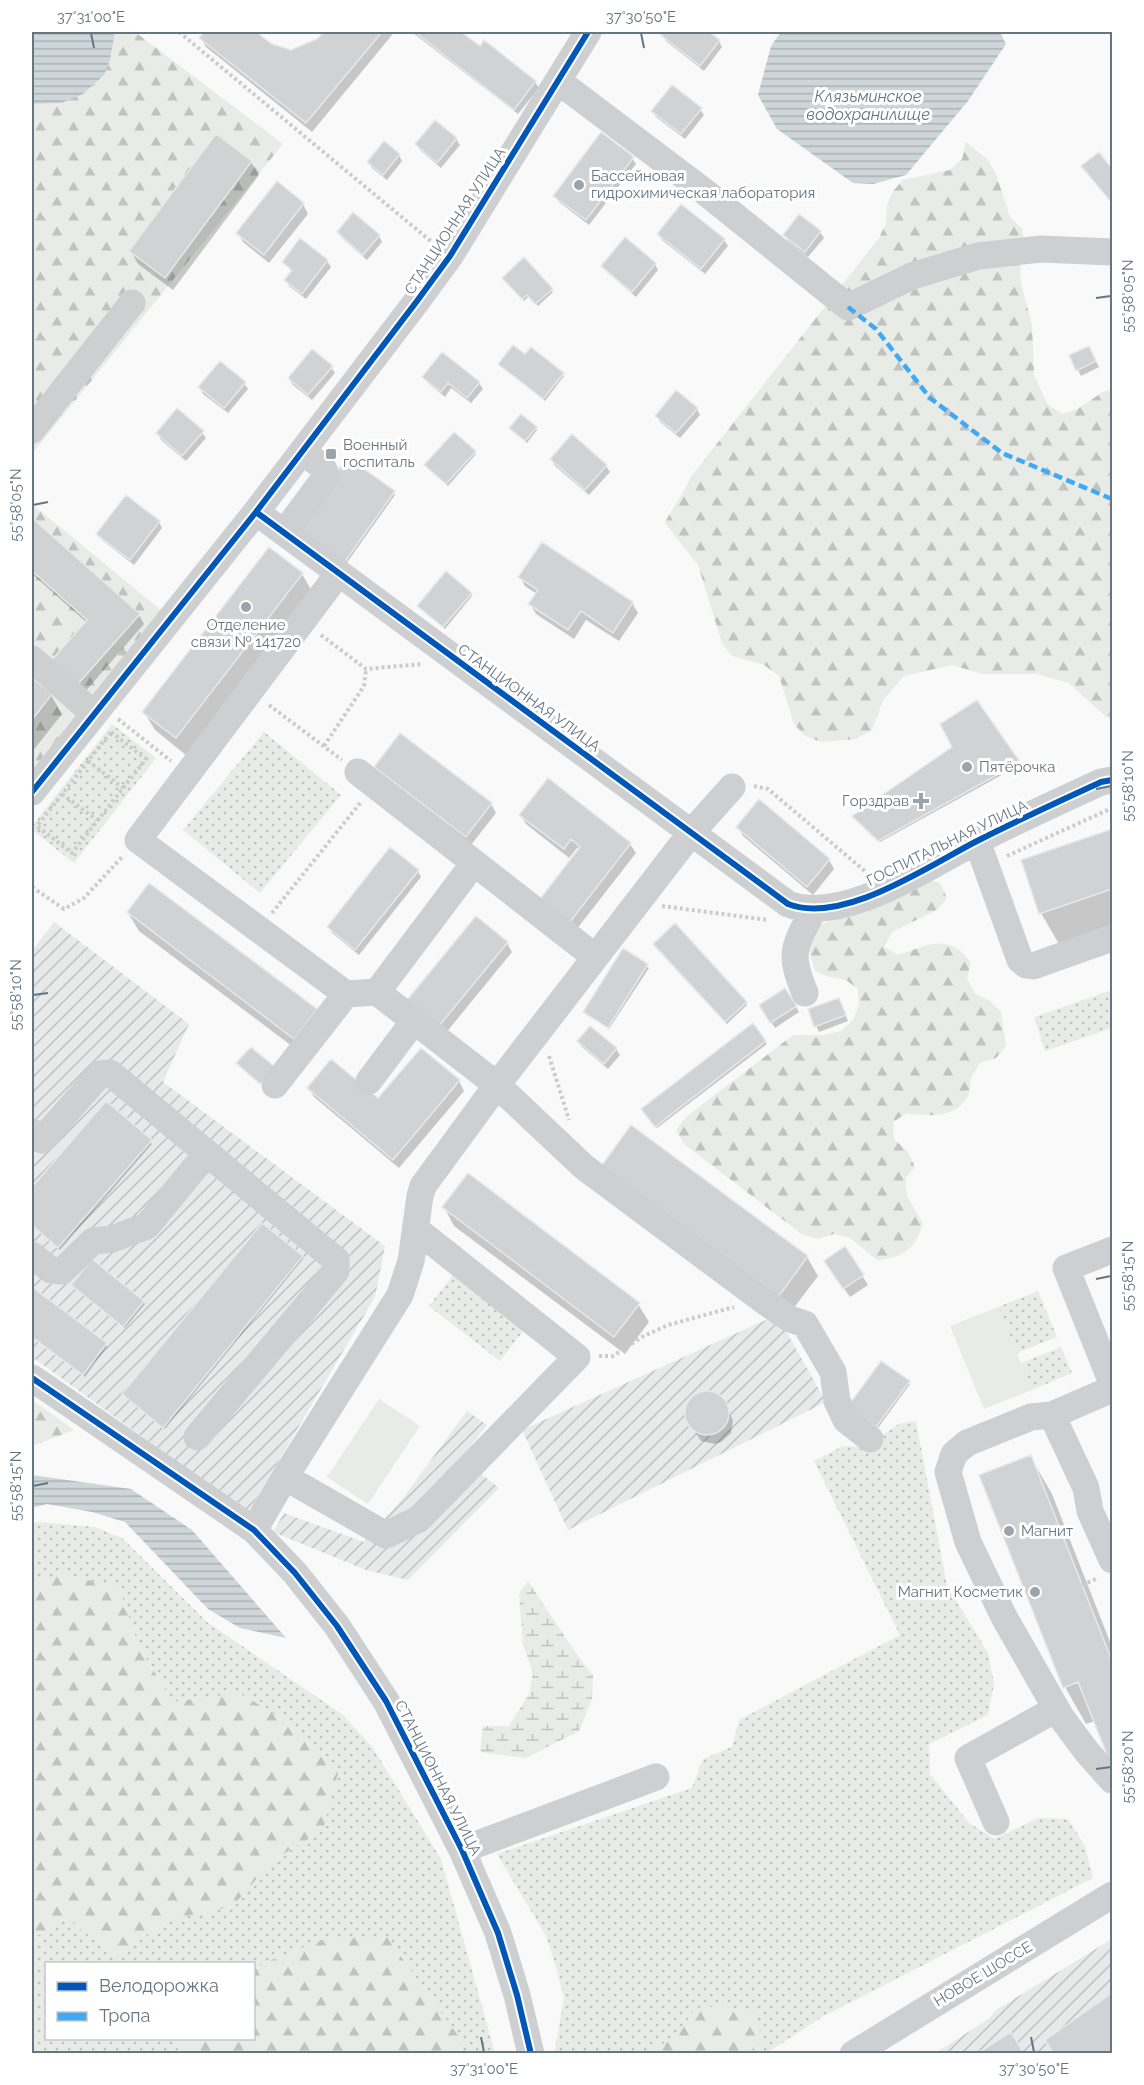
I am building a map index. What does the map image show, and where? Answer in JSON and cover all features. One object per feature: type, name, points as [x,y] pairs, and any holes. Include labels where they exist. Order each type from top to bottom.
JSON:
[{"type":"street","name":"СТАНЦИОННАЯ УЛИЦА","points":[[32,792],[256,512],[450,256],[588,32]]},
{"type":"street","points":[[558,81],[705,192],[848,307],[912,276],[978,256],[1041,249],[1113,252]]},
{"type":"street","points":[[32,430],[132,303]]},
{"type":"street","points":[[284,533],[324,479],[325,472],[322,466],[302,452]]},
{"type":"street","name":"СТАНЦИОННАЯ УЛИЦА","points":[[256,512],[691,832],[784,911]]},
{"type":"street","points":[[338,574],[138,840],[346,994],[377,992],[497,1085],[584,1167],[790,1319],[805,1324],[832,1372],[837,1401],[846,1420],[870,1439]]},
{"type":"street","points":[[32,659],[97,710]]},
{"type":"street","points":[[366,778],[595,957]]},
{"type":"street","name":"ГОСПИТАЛЬНАЯ УЛИЦА","points":[[784,911],[829,908],[884,890],[977,841],[1101,782],[1113,780]]},
{"type":"street","points":[[254,1530],[400,1295],[411,1261],[423,1186],[497,1085],[691,832],[732,787]]},
{"type":"street","points":[[977,841],[1020,960],[1026,965],[1033,966],[1113,938]]},
{"type":"street","points":[[377,992],[474,862]]},
{"type":"street","points":[[805,993],[796,971],[795,945],[814,909]]},
{"type":"street","points":[[275,1085],[346,994]]},
{"type":"street","points":[[369,1081],[414,1021]]},
{"type":"street","points":[[35,1142],[100,1074],[110,1073],[336,1260],[336,1271],[197,1437]]},
{"type":"street","points":[[32,1255],[51,1270],[62,1271],[93,1241],[112,1239],[147,1226],[207,1153]]},
{"type":"street","points":[[285,1477],[386,1535],[419,1519],[578,1357],[417,1230]]},
{"type":"street","points":[[1113,1250],[1066,1268],[1113,1383]]},
{"type":"street","name":"СТАНЦИОННАЯ УЛИЦА","points":[[32,1378],[254,1530],[295,1573],[337,1626],[386,1701],[462,1850],[498,1933],[517,1995],[531,2054]]},
{"type":"street","points":[[1113,1389],[1052,1415],[1031,1417],[967,1443],[954,1454],[948,1472],[968,1542],[1004,1617],[1056,1709],[1087,1752],[1113,1780]]},
{"type":"street","points":[[1052,1415],[1086,1488],[1090,1511],[1113,1560]]},
{"type":"street","points":[[996,1822],[968,1758],[1056,1709]]},
{"type":"street","points":[[462,1850],[656,1777]]},
{"type":"street","name":"НОВОЕ ШОССЕ","points":[[853,2054],[1113,1895]]},
{"type":"path","points":[[179,32],[450,256]]},
{"type":"path","points":[[303,622],[366,669],[457,660]]},
{"type":"path","points":[[324,746],[364,686],[366,669]]},
{"type":"path","points":[[251,692],[366,778],[258,929]]},
{"type":"path","points":[[97,710],[187,773]]},
{"type":"path","points":[[111,732],[146,759],[72,853],[37,826],[88,761],[111,732]]},
{"type":"path","points":[[88,761],[123,788]]},
{"type":"path","points":[[732,787],[747,784],[768,789],[870,876]]},
{"type":"path","points":[[62,794],[98,820]]},
{"type":"path","points":[[987,868],[1016,851],[1113,808]]},
{"type":"path","points":[[32,887],[64,909],[84,898],[138,840]]},
{"type":"path","points":[[637,903],[768,920],[784,911]]},
{"type":"path","points":[[540,1029],[571,1125]]},
{"type":"path","points":[[578,1357],[613,1356],[642,1337],[668,1325],[764,1300]]},
{"type":"shaded area","points":[[54,922],[189,1024],[163,1082],[385,1246],[375,1297],[248,1513],[32,1357],[32,951]]},
{"type":"shaded area","points":[[777,1315],[826,1402],[568,1530],[522,1430]]},
{"type":"shaded area","points":[[467,1411],[487,1425],[461,1458],[499,1488],[408,1580],[366,1570],[273,1532],[284,1513],[364,1542],[403,1498]]},
{"type":"shaded area","points":[[1112,1939],[1112,2053],[934,2054],[990,2018],[996,2010]]},
{"type":"green space","points":[[115,32],[135,32],[283,144],[32,454],[32,104],[61,103],[110,60]]},
{"type":"green space","points":[[966,142],[988,160],[996,174],[1010,217],[1022,229],[1025,245],[1020,279],[1032,325],[1034,375],[1048,405],[1063,414],[1077,409],[1103,392],[1112,389],[1112,720],[1069,683],[1036,674],[983,674],[952,665],[904,676],[883,700],[872,730],[856,739],[822,742],[805,736],[794,724],[779,676],[764,665],[732,656],[722,643],[698,565],[665,523],[690,478],[879,238],[886,223],[887,205],[893,191],[903,180],[950,170],[962,159]]},
{"type":"green space","points":[[32,504],[162,611],[32,773]]},
{"type":"green space","points":[[112,724],[156,758],[74,863],[32,830],[32,826]]},
{"type":"green space","points":[[264,732],[341,795],[260,893],[183,830]]},
{"type":"green space","points":[[924,878],[940,883],[947,898],[937,910],[892,932],[884,947],[898,955],[929,945],[946,944],[963,953],[971,963],[967,978],[975,994],[990,1001],[1001,1012],[1006,1046],[996,1058],[980,1063],[971,1079],[969,1093],[959,1107],[943,1114],[907,1113],[893,1122],[894,1139],[908,1152],[915,1167],[905,1179],[907,1196],[923,1224],[916,1240],[907,1251],[894,1257],[877,1260],[850,1238],[834,1234],[818,1239],[803,1235],[684,1144],[676,1130],[686,1117],[793,1035],[824,1035],[841,1031],[853,1020],[859,1005],[858,989],[846,980],[829,977],[815,971],[809,951],[812,936],[822,924],[884,903]]},
{"type":"green space","points":[[1112,990],[1112,1028],[1045,1051],[1034,1017]]},
{"type":"green space","points":[[456,1271],[527,1326],[500,1361],[429,1306]]},
{"type":"green space","points":[[1038,1291],[1057,1337],[1017,1353],[998,1307]]},
{"type":"green space","points":[[998,1307],[1032,1390],[984,1409],[950,1326]]},
{"type":"green space","points":[[1061,1347],[1072,1373],[1032,1390],[1021,1363]]},
{"type":"green space","points":[[379,1399],[420,1426],[368,1504],[327,1477]]},
{"type":"green space","points":[[32,1400],[74,1430],[32,1446]]},
{"type":"green space","points":[[916,1421],[947,1586],[988,1653],[994,1684],[988,1715],[929,1744],[930,1774],[969,1823],[995,1839],[1038,1818],[1068,1819],[1085,1846],[1093,1878],[822,2017],[767,2053],[554,2054],[564,1998],[556,1967],[546,1936],[497,1854],[692,1788],[703,1759],[732,1747],[739,1720],[900,1635],[814,1461],[843,1446],[864,1447],[899,1424]]},
{"type":"green space","points":[[32,1523],[95,1527],[122,1538],[207,1622],[343,1715],[373,1748],[441,1859],[495,2053],[461,2053],[459,2037],[323,1940],[255,1968],[255,1962],[45,1962],[45,2040],[172,2040],[181,2053],[32,2053],[32,1939],[66,1918],[116,1955],[171,1919],[232,1907],[272,1861],[323,1830],[239,1694],[173,1702],[139,1647],[119,1588],[32,1585]]},
{"type":"green space","points":[[61,1573],[119,1588],[139,1647],[173,1702],[239,1693],[294,1725],[339,1769],[323,1830],[272,1861],[232,1907],[171,1919],[116,1955],[66,1918],[32,1939],[32,1585]]},
{"type":"green space","points":[[528,1581],[593,1676],[592,1699],[579,1731],[526,1758],[480,1752],[483,1726],[509,1726],[529,1694],[533,1673],[523,1644],[519,1594]]},
{"type":"green space","points":[[386,1936],[459,2037],[461,2053],[181,2053],[172,2040],[255,2040],[255,1968],[323,1940]]},
{"type":"green space","points":[[725,2006],[756,2012],[762,2042],[747,2053],[647,2053],[675,2037],[696,2008]]},
{"type":"water","points":[[32,32],[115,32],[110,60],[104,75],[83,94],[61,103],[32,104]]},
{"type":"water","name":"Клязьминское водохранилище","points":[[781,32],[1000,32],[1006,44],[968,101],[906,175],[873,184],[853,183],[777,129],[758,95],[771,46]]},
{"type":"water","points":[[32,1475],[131,1489],[192,1530],[286,1638],[240,1628],[208,1609],[125,1522],[92,1512],[47,1504],[32,1508]]},
{"type":"building","points":[[204,32],[256,32],[272,44],[291,50],[317,39],[324,32],[382,32],[306,123],[199,38]]},
{"type":"building","points":[[415,32],[461,32],[480,46],[484,40],[536,81],[514,110]]},
{"type":"building","points":[[664,32],[709,32],[720,40],[700,66],[661,35]]},
{"type":"building","points":[[672,85],[702,108],[681,134],[651,111]]},
{"type":"building","points":[[435,120],[457,138],[437,163],[415,144]]},
{"type":"building","points":[[601,132],[634,157],[586,220],[553,196]]},
{"type":"building","points":[[216,134],[252,161],[165,278],[129,251]]},
{"type":"building","points":[[384,141],[400,154],[383,175],[367,162]]},
{"type":"building","points":[[1099,152],[1112,169],[1111,202],[1081,166]]},
{"type":"building","points":[[277,181],[304,203],[264,255],[236,233]]},
{"type":"building","points":[[681,204],[725,239],[701,269],[657,234]]},
{"type":"building","points":[[353,212],[380,235],[363,255],[337,232]]},
{"type":"building","points":[[799,214],[821,231],[805,252],[783,235]]},
{"type":"building","points":[[625,237],[656,263],[632,292],[601,266]]},
{"type":"building","points":[[300,238],[328,260],[302,294],[284,280],[292,270],[282,262]]},
{"type":"building","points":[[524,257],[553,289],[535,304],[527,295],[522,299],[502,278]]},
{"type":"building","points":[[513,345],[525,354],[531,347],[564,373],[543,399],[498,364]]},
{"type":"building","points":[[1089,346],[1096,361],[1076,371],[1069,355]]},
{"type":"building","points":[[312,349],[333,366],[308,395],[288,378]]},
{"type":"building","points":[[442,352],[480,382],[467,398],[448,383],[441,392],[422,377]]},
{"type":"building","points":[[220,361],[246,382],[224,408],[198,387]]},
{"type":"building","points":[[676,390],[698,408],[676,433],[655,416]]},
{"type":"building","points":[[177,408],[204,431],[182,456],[156,433]]},
{"type":"building","points":[[521,414],[537,427],[525,441],[509,428]]},
{"type":"building","points":[[454,432],[476,451],[446,484],[424,465]]},
{"type":"building","points":[[572,434],[607,465],[585,490],[550,459]]},
{"type":"building","points":[[347,457],[395,491],[344,563],[296,529]]},
{"type":"building","points":[[126,495],[160,521],[130,560],[96,534]]},
{"type":"building","points":[[32,518],[140,614],[78,684],[51,661],[87,620],[32,571]]},
{"type":"building","points":[[542,542],[633,602],[613,633],[581,611],[568,630],[528,604],[538,590],[518,577]]},
{"type":"building","points":[[269,547],[303,573],[176,738],[142,712]]},
{"type":"building","points":[[446,571],[472,593],[443,627],[417,606]]},
{"type":"building","points":[[32,678],[52,694],[32,720]]},
{"type":"building","name":"Пятёрочка","points":[[977,700],[1020,762],[878,841],[852,816],[952,747],[940,724]]},
{"type":"building","points":[[400,733],[492,803],[466,837],[374,767]]},
{"type":"building","points":[[548,778],[631,843],[570,922],[540,899],[580,847],[571,839],[564,849],[519,815]]},
{"type":"building","points":[[759,799],[830,859],[807,887],[736,827]]},
{"type":"building","points":[[1112,829],[1112,889],[1039,914],[1021,860]]},
{"type":"building","points":[[390,847],[419,870],[355,950],[327,927]]},
{"type":"building","points":[[149,883],[317,1009],[294,1039],[127,912]]},
{"type":"building","points":[[476,916],[508,942],[439,1026],[407,1000]]},
{"type":"building","points":[[675,923],[747,1002],[725,1022],[653,944]]},
{"type":"building","points":[[623,948],[648,964],[608,1028],[583,1012]]},
{"type":"building","points":[[785,988],[797,1006],[770,1023],[759,1005]]},
{"type":"building","points":[[839,998],[846,1015],[814,1027],[808,1009]]},
{"type":"building","points":[[753,1023],[766,1041],[655,1127],[641,1109]]},
{"type":"building","points":[[590,1026],[617,1048],[604,1064],[577,1041]]},
{"type":"building","points":[[251,1047],[275,1067],[260,1084],[236,1063]]},
{"type":"building","points":[[421,1048],[460,1080],[393,1160],[307,1088],[331,1059],[378,1098]]},
{"type":"building","points":[[106,1101],[152,1140],[58,1248],[32,1225],[32,1187]]},
{"type":"building","points":[[631,1125],[808,1256],[779,1296],[602,1165]]},
{"type":"building","points":[[468,1173],[640,1303],[614,1337],[442,1207]]},
{"type":"building","points":[[262,1223],[303,1256],[163,1428],[122,1394]]},
{"type":"building","points":[[845,1246],[864,1275],[843,1289],[824,1261]]},
{"type":"building","points":[[92,1259],[144,1301],[123,1327],[71,1285]]},
{"type":"building","points":[[32,1287],[107,1343],[83,1375],[32,1337]]},
{"type":"building","points":[[881,1361],[910,1381],[876,1427],[848,1406]]},
{"type":"building","points":[[707,1391],[723,1397],[729,1413],[723,1429],[707,1435],[691,1429],[685,1413],[691,1397]]},
{"type":"building","points":[[1031,1455],[1112,1661],[1112,1767],[1078,1682],[1063,1688],[979,1475]]},
{"type":"building","points":[[1112,1993],[1112,2054],[1054,2054],[1045,2040]]},
{"type":"building","points":[[1011,2032],[1024,2054],[976,2054]]},
{"type":"marked path","points":[[848,307],[876,329],[930,398],[1002,453],[1112,499]]},
{"type":"cycle path","points":[[32,792],[256,512],[450,256],[588,32]]},
{"type":"cycle path","points":[[256,512],[788,904],[810,908],[834,907],[859,900],[885,890],[1023,818],[1101,782],[1112,780]]},
{"type":"cycle path","points":[[32,1378],[254,1530],[295,1573],[337,1626],[386,1701],[462,1850],[498,1933],[517,1995],[531,2054]]},
{"type":"place","name":"Бассейновая гидрохимическая лаборатория","points":[[579,185]]},
{"type":"place","name":"Военный госпиталь","points":[[331,454]]},
{"type":"place","name":"Отделение связи № 141720","points":[[246,607]]},
{"type":"place","name":"Пятёрочка","points":[[967,767]]},
{"type":"place","name":"Горздрав","points":[[921,801]]},
{"type":"place","name":"Магнит","points":[[1009,1531]]},
{"type":"place","name":"Магнит Косметик","points":[[1035,1592]]}]
